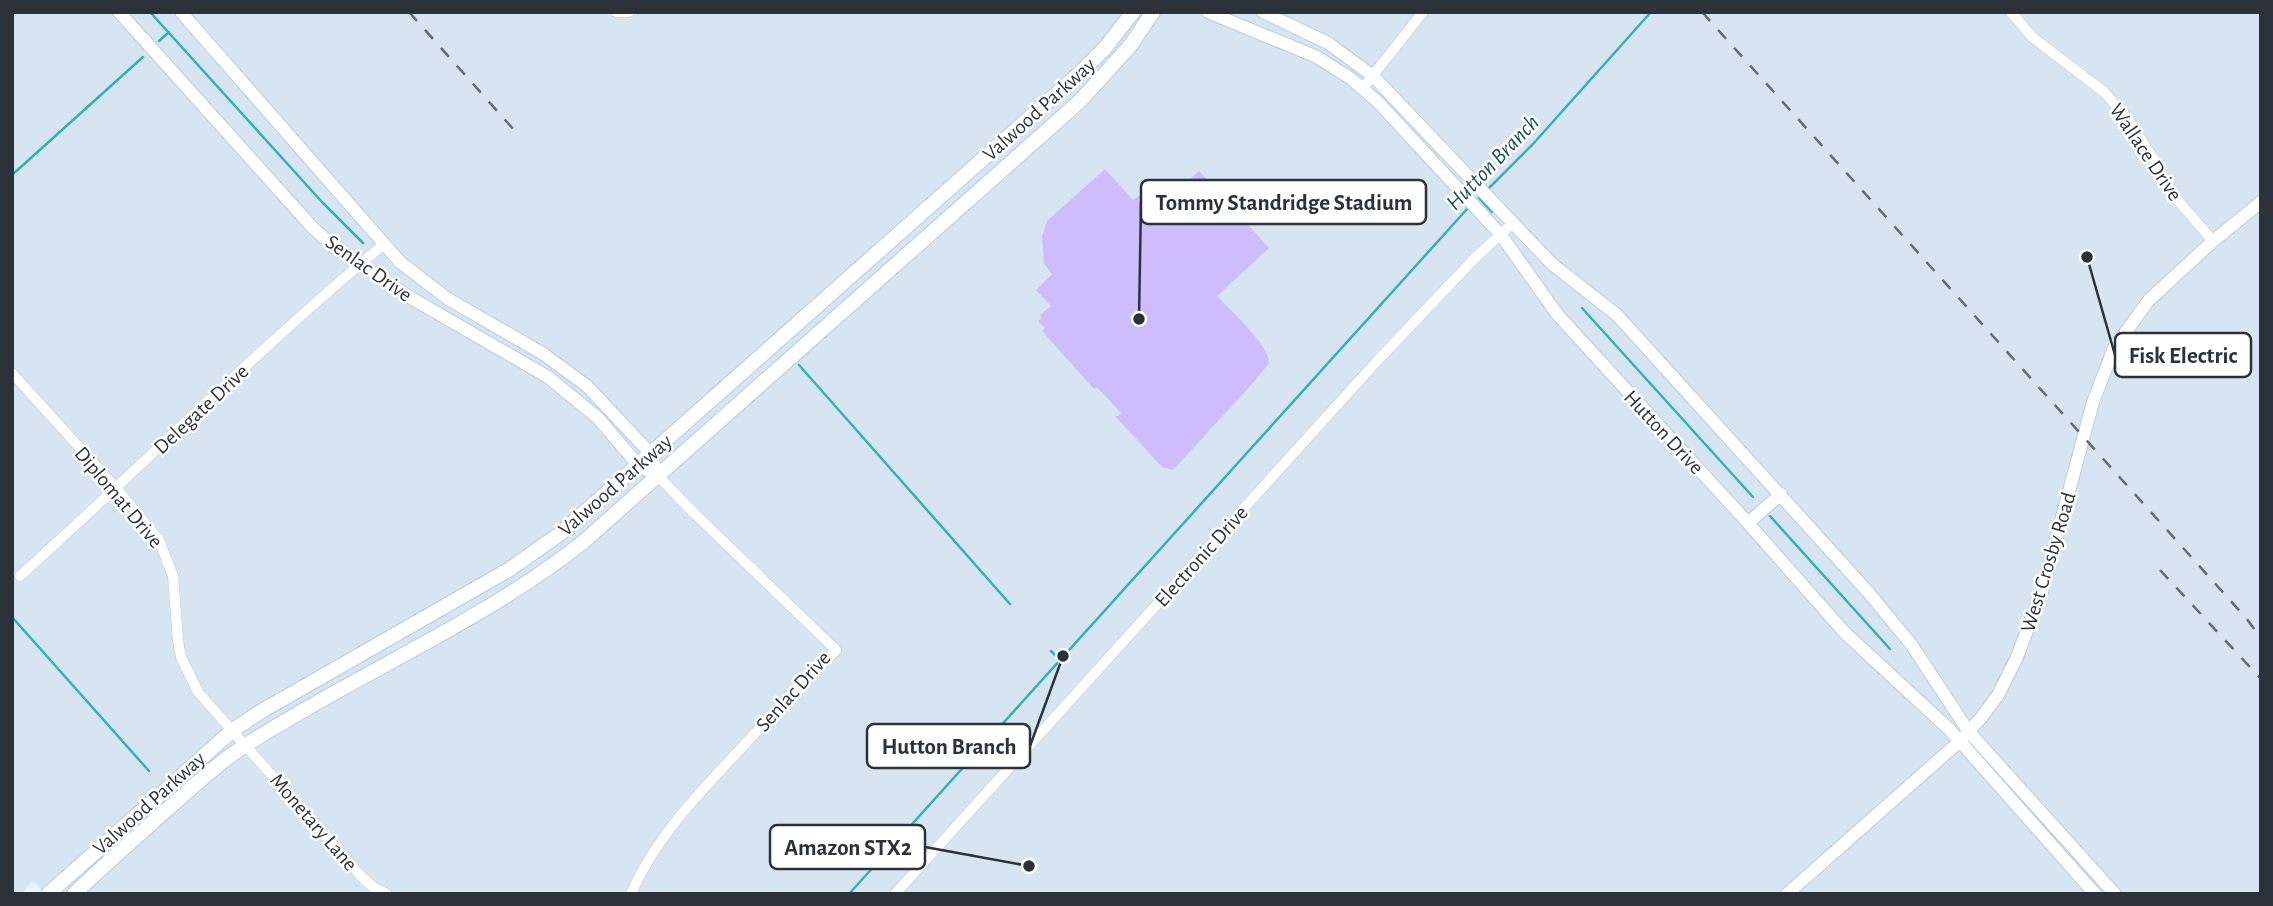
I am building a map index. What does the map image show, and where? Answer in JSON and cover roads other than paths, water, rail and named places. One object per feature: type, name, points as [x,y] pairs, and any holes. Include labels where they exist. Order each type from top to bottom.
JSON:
[{"type":"main road","name":"Valwood Parkway","points":[[74,894],[205,776],[246,744],[472,616],[550,567],[582,543],[1103,78],[1130,46],[1153,12]]},
{"type":"main road","name":"Valwood Parkway","points":[[48,894],[233,730],[538,551],[972,170],[1091,62],[1129,16]]},
{"type":"main road","points":[[972,170],[986,185]]},
{"type":"main road","points":[[790,332],[803,347]]},
{"type":"main road","points":[[538,551],[550,567]]},
{"type":"main road","points":[[389,639],[400,657]]},
{"type":"main road","points":[[145,807],[156,820]]},
{"type":"street","name":"Senlac Drive","points":[[119,12],[313,228],[335,248],[406,295],[527,363],[566,391],[598,418],[638,465],[658,475],[836,650],[699,793],[652,854],[631,894]]},
{"type":"street","name":"Senlac Drive","points":[[181,12],[400,262],[447,299],[534,349],[587,386],[651,454],[658,475]]},
{"type":"street","points":[[616,12],[629,12]]},
{"type":"street","name":"Hutton Drive","points":[[1208,12],[1317,57],[1363,88],[1459,178],[1501,213],[1552,264],[1617,315],[1781,494],[1911,643],[1964,736],[2053,847],[2095,894]]},
{"type":"street","name":"Hutton Drive","points":[[1263,12],[1328,43],[1373,76],[1459,178],[1558,314],[1845,633],[1964,736],[2064,837],[2115,894]]},
{"type":"street","points":[[1363,88],[1423,12]]},
{"type":"street","name":"Wallace Drive","points":[[2014,13],[2032,37],[2104,92],[2127,118],[2155,160],[2169,190],[2213,241]]},
{"type":"street","name":"West Crosby Road","points":[[1787,894],[1964,736],[1998,695],[2017,657],[2043,588],[2093,402],[2114,348],[2149,300],[2213,241],[2261,202]]},
{"type":"street","name":"Electronic Drive","points":[[895,894],[1377,361],[1475,258],[1512,224]]},
{"type":"street","name":"Delegate Drive","points":[[20,576],[117,489],[221,389],[384,244]]},
{"type":"street","points":[[527,363],[534,349]]},
{"type":"street","name":"Diplomat Drive","points":[[12,373],[152,531],[169,561],[175,583],[179,648],[187,672],[207,703],[246,744]]},
{"type":"street","points":[[1748,523],[1781,494]]},
{"type":"street","name":"Monetary Lane","points":[[246,744],[359,874],[373,887],[387,894]]},
{"type":"street","points":[[2053,847],[2064,837]]},
{"type":"waterway","points":[[150,12],[322,202],[363,243]]},
{"type":"waterway","name":"Hutton Branch","points":[[1488,189],[1533,144],[1651,12]]},
{"type":"waterway","points":[[159,41],[169,32]]},
{"type":"waterway","points":[[12,175],[143,57]]},
{"type":"waterway","points":[[1479,198],[1492,212]]},
{"type":"waterway","name":"Hutton Branch","points":[[849,894],[1468,208]]},
{"type":"waterway","points":[[1582,308],[1753,497]]},
{"type":"waterway","points":[[799,365],[1010,604]]},
{"type":"waterway","points":[[1770,516],[1890,649]]},
{"type":"waterway","points":[[12,617],[149,771]]},
{"type":"waterway","points":[[1051,651],[1057,657],[1063,656]]},
{"type":"railway","points":[[409,12],[515,131]]},
{"type":"railway","points":[[1702,12],[2246,618],[2261,638]]},
{"type":"railway","points":[[2160,570],[2261,679]]},
{"type":"place","name":"Fisk Electric","points":[[2087,257]]},
{"type":"place","name":"Tommy Standridge Stadium","points":[[1139,319]]},
{"type":"place","name":"Hutton Branch","points":[[1063,656]]},
{"type":"place","name":"Amazon STX2","points":[[1029,866]]}]
